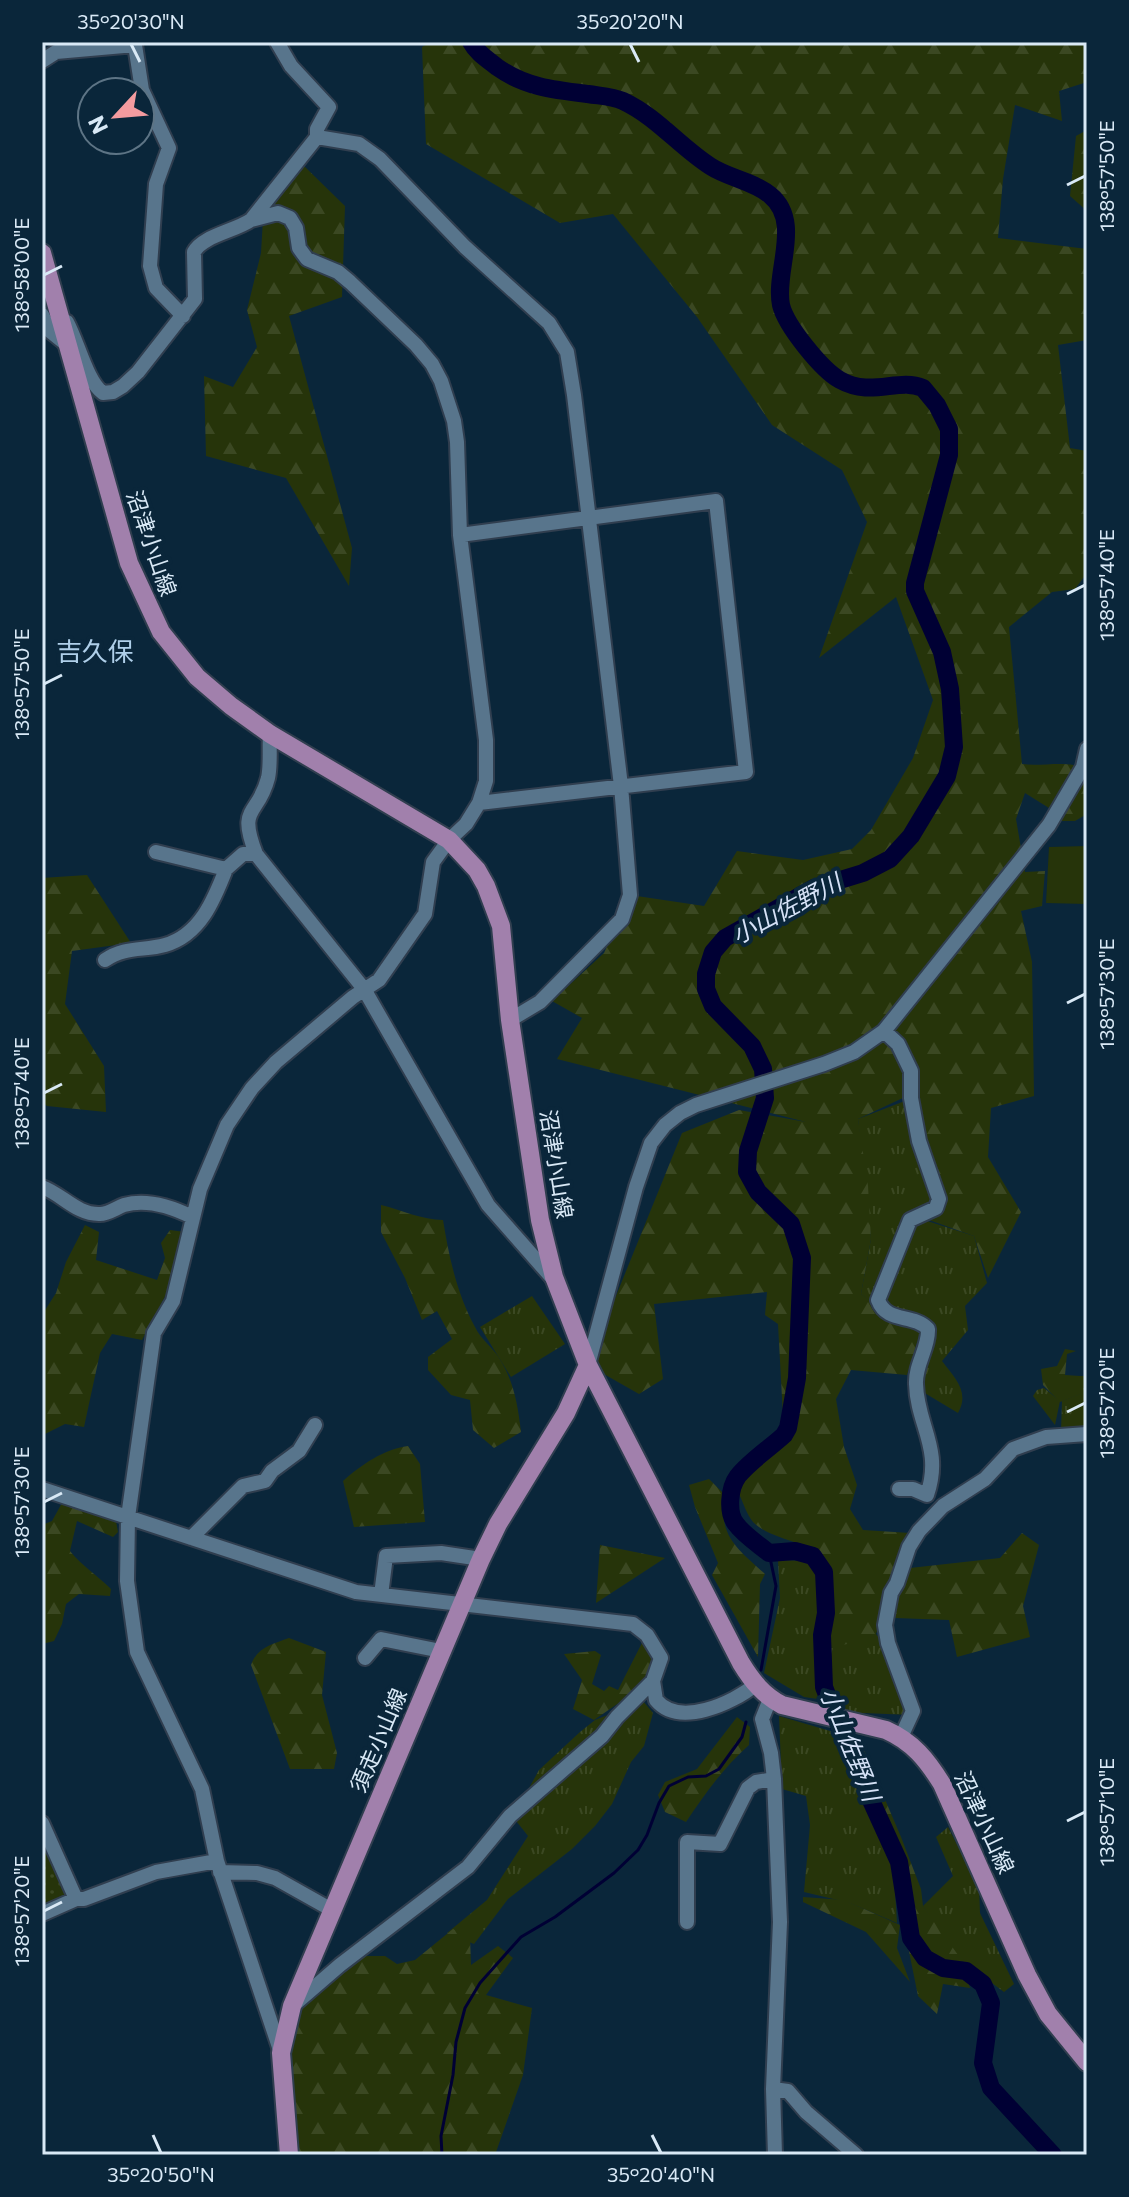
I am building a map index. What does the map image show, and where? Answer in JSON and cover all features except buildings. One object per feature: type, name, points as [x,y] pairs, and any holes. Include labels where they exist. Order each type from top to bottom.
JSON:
[{"type":"main road","name":"沼津小山線","points":[[42,253],[48,308],[66,344],[129,563],[161,632],[197,677],[231,706],[270,734],[449,840],[477,870],[493,902],[501,926],[510,1020],[540,1220],[557,1283],[588,1365],[741,1663],[755,1685],[770,1699],[807,1713],[861,1724],[901,1737],[926,1759],[942,1784],[1027,1975],[1048,2014],[1087,2062]]},
{"type":"main road","name":"須走小山線","points":[[289,2155],[281,2053],[292,2006],[481,1559],[498,1524],[566,1413],[588,1365]]},
{"type":"street","points":[[48,308],[75,337],[95,387],[103,393],[123,386],[195,299],[194,252],[197,246],[251,220],[317,137],[317,129],[329,107],[291,66],[277,42]]},
{"type":"street","points":[[42,61],[56,52],[135,43],[142,90],[169,148],[156,184],[150,266],[156,288],[183,316]]},
{"type":"street","points":[[317,137],[359,144],[380,159],[465,247],[549,323],[561,339],[570,367],[621,786],[630,895],[622,919],[540,1002],[510,1020]]},
{"type":"street","points":[[251,220],[278,213],[290,218],[296,228],[299,248],[307,259],[338,272],[350,282],[432,364],[454,421],[460,535],[486,740],[486,781],[479,803],[466,824],[433,862],[425,914],[379,980],[276,1062],[252,1088],[227,1125],[211,1159],[192,1217],[173,1301],[154,1333],[128,1517],[127,1581],[137,1652],[202,1789],[219,1867],[281,2053]]},
{"type":"street","points":[[460,535],[716,501],[746,772],[479,803]]},
{"type":"street","points":[[270,734],[268,778],[247,820],[247,831],[256,854],[364,989],[472,1182],[488,1205],[557,1283]]},
{"type":"street","points":[[588,1365],[636,1187],[651,1143],[665,1125],[696,1105],[854,1052],[884,1031],[1049,825],[1085,768],[1087,749]]},
{"type":"street","points":[[156,852],[226,869]]},
{"type":"street","points":[[105,960],[123,950],[167,945],[192,930],[211,907],[226,869],[243,854],[256,854]]},
{"type":"street","points":[[884,1031],[898,1044],[911,1071],[911,1098],[919,1141],[939,1199],[936,1208],[910,1220],[878,1300],[889,1315],[923,1323],[928,1329],[916,1371],[916,1386],[932,1448],[927,1495]]},
{"type":"street","points":[[42,1187],[82,1211],[102,1215],[126,1204],[174,1208],[192,1217]]},
{"type":"street","points":[[191,1538],[243,1486],[265,1481],[272,1471],[299,1451],[315,1425]]},
{"type":"street","points":[[901,1737],[913,1711],[888,1643],[885,1625],[891,1593],[909,1547],[919,1531],[943,1506],[985,1479],[1013,1449],[1046,1437],[1087,1434]]},
{"type":"street","points":[[42,1489],[356,1592],[633,1624],[647,1635],[661,1658],[653,1681],[602,1736],[510,1816],[468,1867],[340,1965],[292,2006]]},
{"type":"street","points":[[899,1489],[913,1489],[927,1495],[938,1514]]},
{"type":"street","points":[[381,1595],[386,1556],[441,1553],[481,1559]]},
{"type":"street","points":[[365,1658],[381,1639],[441,1651]]},
{"type":"street","points":[[653,1681],[659,1705],[684,1713],[701,1712],[740,1697],[755,1685]]},
{"type":"street","points":[[770,1699],[762,1719],[774,1779],[780,1922],[773,2089],[775,2155]]},
{"type":"street","points":[[687,1922],[687,1842],[720,1844],[748,1788],[756,1782],[774,1779]]},
{"type":"street","points":[[42,1823],[76,1899]]},
{"type":"street","points":[[42,1914],[156,1872],[219,1867],[275,1878],[332,1910]]},
{"type":"street","points":[[773,2089],[788,2091],[806,2112],[856,2155]]},
{"type":"green space","points":[[431,42],[1087,42],[1087,82],[1059,91],[1062,121],[1015,105],[1003,179],[998,238],[1087,249],[1087,340],[1058,345],[1070,448],[1087,451],[1087,573],[1075,589],[1052,592],[1009,627],[1022,764],[1064,764],[1087,770],[1087,814],[1075,821],[1061,821],[1049,808],[1025,793],[1016,819],[1025,872],[1045,871],[1042,906],[1021,911],[1032,962],[1034,1096],[991,1108],[988,1157],[1021,1212],[988,1278],[974,1236],[929,1220],[940,1202],[907,1096],[858,1119],[868,1186],[871,1239],[861,1294],[884,1311],[922,1327],[907,1375],[851,1370],[836,1399],[844,1447],[857,1485],[850,1509],[863,1530],[910,1533],[875,1637],[823,1650],[829,1592],[824,1561],[811,1549],[770,1533],[753,1522],[739,1494],[746,1469],[784,1435],[778,1324],[765,1315],[767,1292],[654,1304],[663,1379],[639,1394],[588,1365],[682,1133],[739,1110],[806,1122],[557,1059],[582,1018],[552,1001],[604,953],[630,895],[704,906],[737,851],[803,860],[852,849],[871,830],[913,758],[933,700],[896,597],[819,658],[867,522],[842,470],[772,425],[697,317],[613,214],[560,223],[426,144],[422,47]]},
{"type":"green space","points":[[1087,130],[1087,211],[1070,196],[1076,136]]},
{"type":"green space","points":[[303,165],[345,206],[342,297],[289,316],[352,548],[349,586],[286,478],[206,456],[204,376],[233,387],[257,347],[247,310],[261,253],[264,202]]},
{"type":"green space","points":[[1087,846],[1087,904],[1046,903],[1049,847]]},
{"type":"green space","points":[[87,875],[131,943],[72,951],[65,1004],[104,1066],[106,1112],[47,1106],[42,1102],[42,878]]},
{"type":"green space","points":[[910,1099],[933,1206],[908,1226],[899,1251],[921,1219],[974,1236],[987,1283],[965,1306],[968,1330],[942,1361],[962,1392],[958,1413],[918,1389],[928,1329],[876,1306],[861,1294],[871,1239],[858,1119]]},
{"type":"green space","points":[[381,1205],[420,1217],[443,1220],[463,1302],[478,1332],[505,1369],[517,1404],[521,1432],[494,1448],[473,1430],[470,1400],[451,1395],[428,1370],[428,1357],[452,1339],[437,1311],[422,1320],[381,1232]]},
{"type":"green space","points":[[85,1225],[99,1232],[96,1260],[157,1280],[165,1258],[161,1243],[170,1230],[185,1232],[170,1287],[142,1340],[112,1334],[100,1353],[84,1427],[65,1424],[43,1435],[42,1315],[56,1293],[66,1262]]},
{"type":"green space","points":[[532,1296],[565,1344],[511,1377],[480,1327]]},
{"type":"green space","points":[[1065,1349],[1076,1351],[1067,1354],[1065,1375],[1080,1376],[1081,1394],[1060,1402],[1043,1385],[1041,1369],[1057,1366]]},
{"type":"green space","points":[[1080,1376],[1087,1376],[1087,1429],[1061,1431],[1062,1401],[1080,1394]]},
{"type":"green space","points":[[1044,1388],[1060,1401],[1055,1425],[1033,1396],[1037,1390]]},
{"type":"green space","points":[[408,1446],[420,1464],[425,1522],[354,1527],[343,1481],[373,1459],[390,1450]]},
{"type":"green space","points":[[709,1479],[726,1496],[724,1521],[732,1541],[765,1574],[760,1584],[758,1657],[712,1575],[718,1563],[689,1485]]},
{"type":"green space","points":[[62,1503],[116,1521],[118,1532],[113,1537],[77,1521],[70,1551],[111,1589],[110,1596],[79,1594],[66,1604],[54,1641],[42,1644],[42,1550],[45,1541],[42,1525],[52,1521]]},
{"type":"green space","points":[[1022,1533],[1039,1545],[1023,1606],[1030,1637],[957,1657],[949,1620],[895,1618],[901,1569],[1000,1558]]},
{"type":"green space","points":[[600,1545],[665,1558],[596,1603]]},
{"type":"green space","points":[[778,1560],[809,1561],[824,1582],[817,1678],[825,1700],[804,1697],[764,1673],[780,1598]]},
{"type":"green space","points":[[876,1634],[892,1653],[911,1715],[839,1712],[824,1687],[823,1650]]},
{"type":"green space","points":[[645,1637],[651,1652],[652,1675],[639,1689],[594,1720],[573,1709],[582,1680],[564,1654],[595,1651],[601,1655],[592,1684],[604,1691],[609,1686],[618,1690]]},
{"type":"green space","points":[[289,1638],[326,1652],[322,1695],[337,1753],[334,1769],[290,1769],[251,1665],[261,1650]]},
{"type":"green space","points":[[643,1701],[653,1713],[644,1746],[631,1762],[612,1804],[595,1826],[572,1849],[508,1899],[474,1944],[447,1933],[487,1900],[528,1836],[513,1817],[539,1770],[595,1720]]},
{"type":"green space","points":[[779,1716],[837,1733],[893,1860],[897,1923],[850,1903],[804,1892],[810,1825],[806,1796],[782,1789]]},
{"type":"green space","points":[[737,1717],[750,1727],[749,1745],[707,1791],[686,1822],[665,1812],[658,1795],[665,1782],[697,1769]]},
{"type":"green space","points":[[858,1736],[921,1889],[923,1906],[963,1962],[970,1988],[943,1984],[937,2014],[918,1996],[890,1857],[841,1738]]},
{"type":"green space","points":[[948,1827],[979,1887],[980,1913],[1014,1984],[1004,1992],[953,1954],[923,1906],[953,1876],[936,1837]]},
{"type":"green space","points":[[42,1834],[68,1891],[66,1897],[42,1908]]},
{"type":"green space","points":[[803,1897],[844,1900],[900,1925],[897,1948],[910,1982],[866,1932],[803,1902]]},
{"type":"green space","points":[[453,1929],[470,1936],[471,1965],[498,1946],[513,1958],[486,1995],[532,2008],[523,2075],[495,2155],[298,2155],[285,2054],[300,2007],[360,1956],[385,1956],[397,1964],[415,1960]]},
{"type":"waterway","name":"小山佐野川","points":[[471,42],[497,67],[518,79],[552,89],[623,101],[647,115],[710,166],[770,195],[780,206],[785,219],[781,305],[806,347],[833,375],[852,385],[874,388],[914,385],[923,388],[937,405],[949,429],[949,455],[915,583],[915,591],[942,652],[950,689],[954,747],[947,776],[911,836],[890,859],[863,873],[814,888],[725,938],[713,952],[706,974],[706,989],[713,1006],[752,1046],[763,1069],[765,1098],[748,1151],[747,1172],[758,1192],[791,1224],[802,1258],[797,1378],[788,1428],[738,1476],[730,1507],[739,1528],[769,1553],[795,1551],[813,1556],[824,1572],[824,1687],[899,1862],[911,1938],[925,1958],[943,1968],[966,1971],[983,1984],[991,2003],[983,2063],[991,2088],[1053,2155]]},
{"type":"waterway","points":[[761,1670],[776,1586],[769,1553]]},
{"type":"waterway","points":[[442,2155],[441,2136],[456,2042],[465,2008],[480,1983],[521,1937],[555,1917],[614,1873],[638,1850],[669,1786],[688,1777],[706,1776],[719,1769],[742,1737],[746,1722]]},
{"type":"district","name":"吉久保","points":[[95,650]]}]
